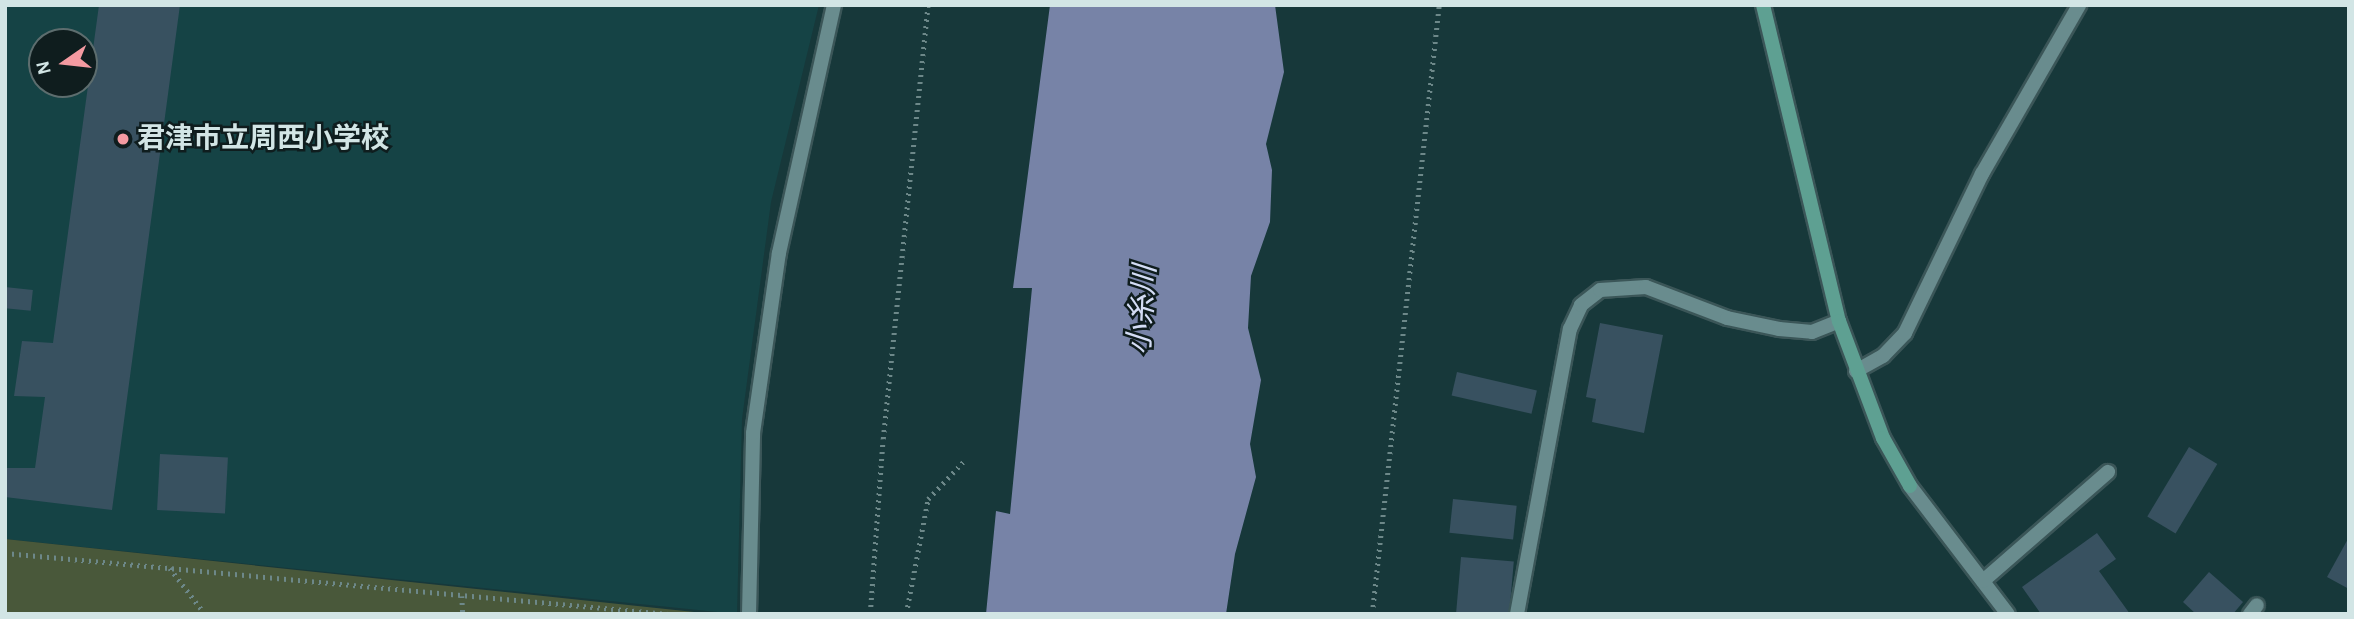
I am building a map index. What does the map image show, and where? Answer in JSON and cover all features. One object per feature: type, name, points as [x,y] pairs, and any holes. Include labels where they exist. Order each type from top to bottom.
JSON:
[{"type":"street","points":[[749,614],[755,419],[779,253],[834,5]]},
{"type":"street","points":[[1763,5],[1839,321],[1883,438],[1910,486],[2008,614]]},
{"type":"street","points":[[1856,370],[1883,356],[1905,333],[1982,174],[2079,5]]},
{"type":"street","points":[[1517,614],[1570,329],[1581,305],[1600,290],[1646,287],[1727,318],[1779,329],[1812,332],[1839,321]]},
{"type":"street","points":[[1983,581],[2108,472]]},
{"type":"path","points":[[870,614],[883,439],[928,5]]},
{"type":"path","points":[[1372,614],[1439,5]]},
{"type":"path","points":[[906,614],[929,499],[963,462]]},
{"type":"path","points":[[5,553],[668,614]]},
{"type":"path","points":[[170,568],[205,614]]},
{"type":"path","points":[[462,596],[463,614]]},
{"type":"shaded area","points":[[5,5],[819,5],[771,202],[742,419],[737,614],[5,539]]},
{"type":"green space","points":[[5,539],[713,614],[5,614]]},
{"type":"water","name":"小糸川","points":[[1050,5],[1275,5],[1284,72],[1266,144],[1272,170],[1270,222],[1251,276],[1248,328],[1261,380],[1250,444],[1256,477],[1235,554],[1226,614],[986,614],[996,511],[1010,514],[1032,288],[1013,288]]},
{"type":"building","points":[[99,5],[180,5],[112,510],[5,497],[5,468],[35,468],[45,397],[14,396],[22,341],[53,343],[86,98],[98,98],[98,28],[96,28]]},
{"type":"building","points":[[5,287],[33,290],[31,311],[5,308]]},
{"type":"building","points":[[1600,323],[1663,335],[1644,433],[1592,422],[1596,399],[1586,397]]},
{"type":"building","points":[[1457,372],[1537,390],[1531,414],[1452,395]]},
{"type":"building","points":[[2189,447],[2217,464],[2176,533],[2147,516]]},
{"type":"building","points":[[160,454],[228,458],[225,513],[157,510]]},
{"type":"building","points":[[1453,499],[1517,506],[1513,540],[1449,533]]},
{"type":"building","points":[[2097,533],[2116,559],[2099,571],[2130,614],[2041,614],[2022,587]]},
{"type":"building","points":[[2349,537],[2349,589],[2327,577]]},
{"type":"building","points":[[1461,557],[1514,562],[1509,614],[1456,614]]},
{"type":"building","points":[[2209,572],[2243,602],[2233,614],[2196,614],[2183,602]]},
{"type":"place","name":"君津市立周西小学校","points":[[123,139]]}]
